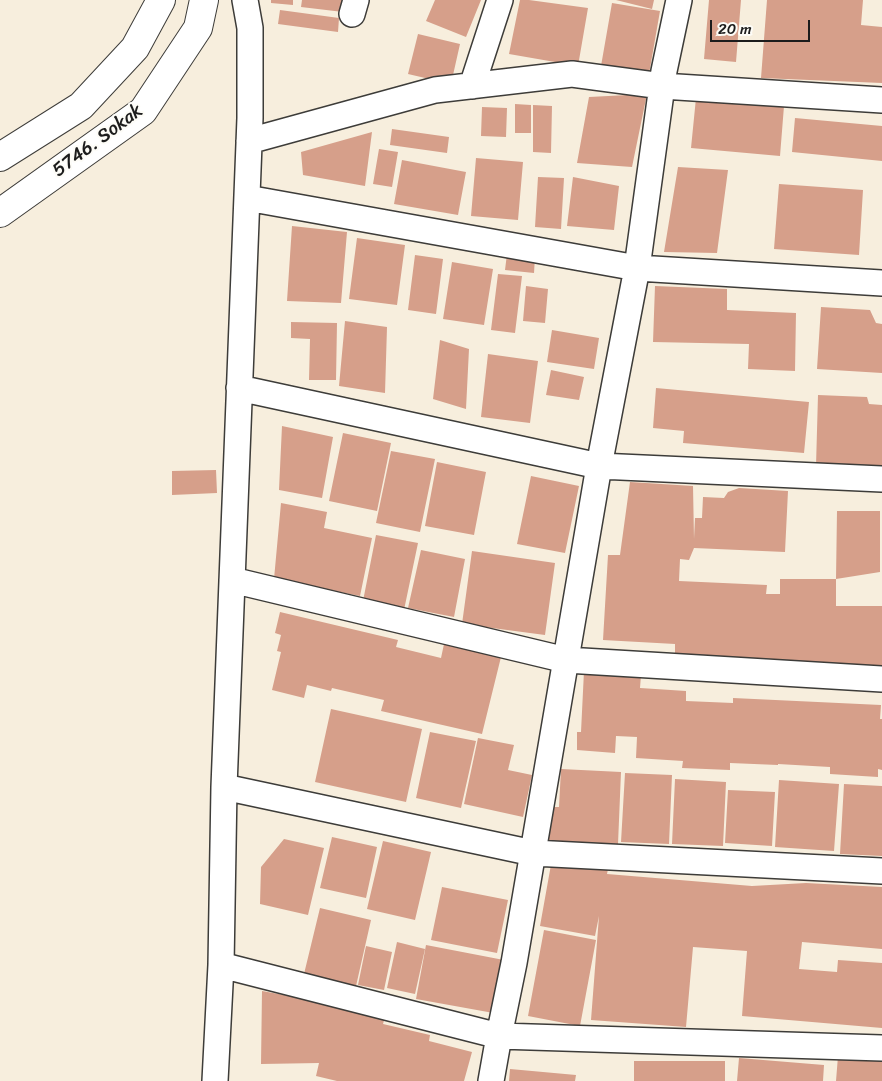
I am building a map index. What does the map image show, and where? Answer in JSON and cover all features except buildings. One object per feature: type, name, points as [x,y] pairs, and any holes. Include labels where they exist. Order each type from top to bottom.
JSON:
[{"type":"main road","name":"5746. Sokak","points":[[0,157],[81,106],[134,48],[161,0]]},
{"type":"main road","name":"5746. Sokak","points":[[0,213],[143,111],[198,28],[204,0]]},
{"type":"street","points":[[215,1081],[221,965],[224,787],[249,141],[250,28],[245,0]]},
{"type":"street","points":[[472,86],[500,0]]},
{"type":"street","points":[[491,1081],[514,963],[599,466],[637,268],[662,86],[679,0]]},
{"type":"street","points":[[249,141],[435,90],[572,74],[662,86],[882,100]]},
{"type":"street","points":[[246,198],[637,268],[882,283]]},
{"type":"street","points":[[239,388],[599,466],[882,479]]},
{"type":"street","points":[[232,580],[566,660],[882,679]]},
{"type":"street","points":[[224,787],[533,853],[882,871]]},
{"type":"street","points":[[221,965],[499,1036],[882,1048]]}]
